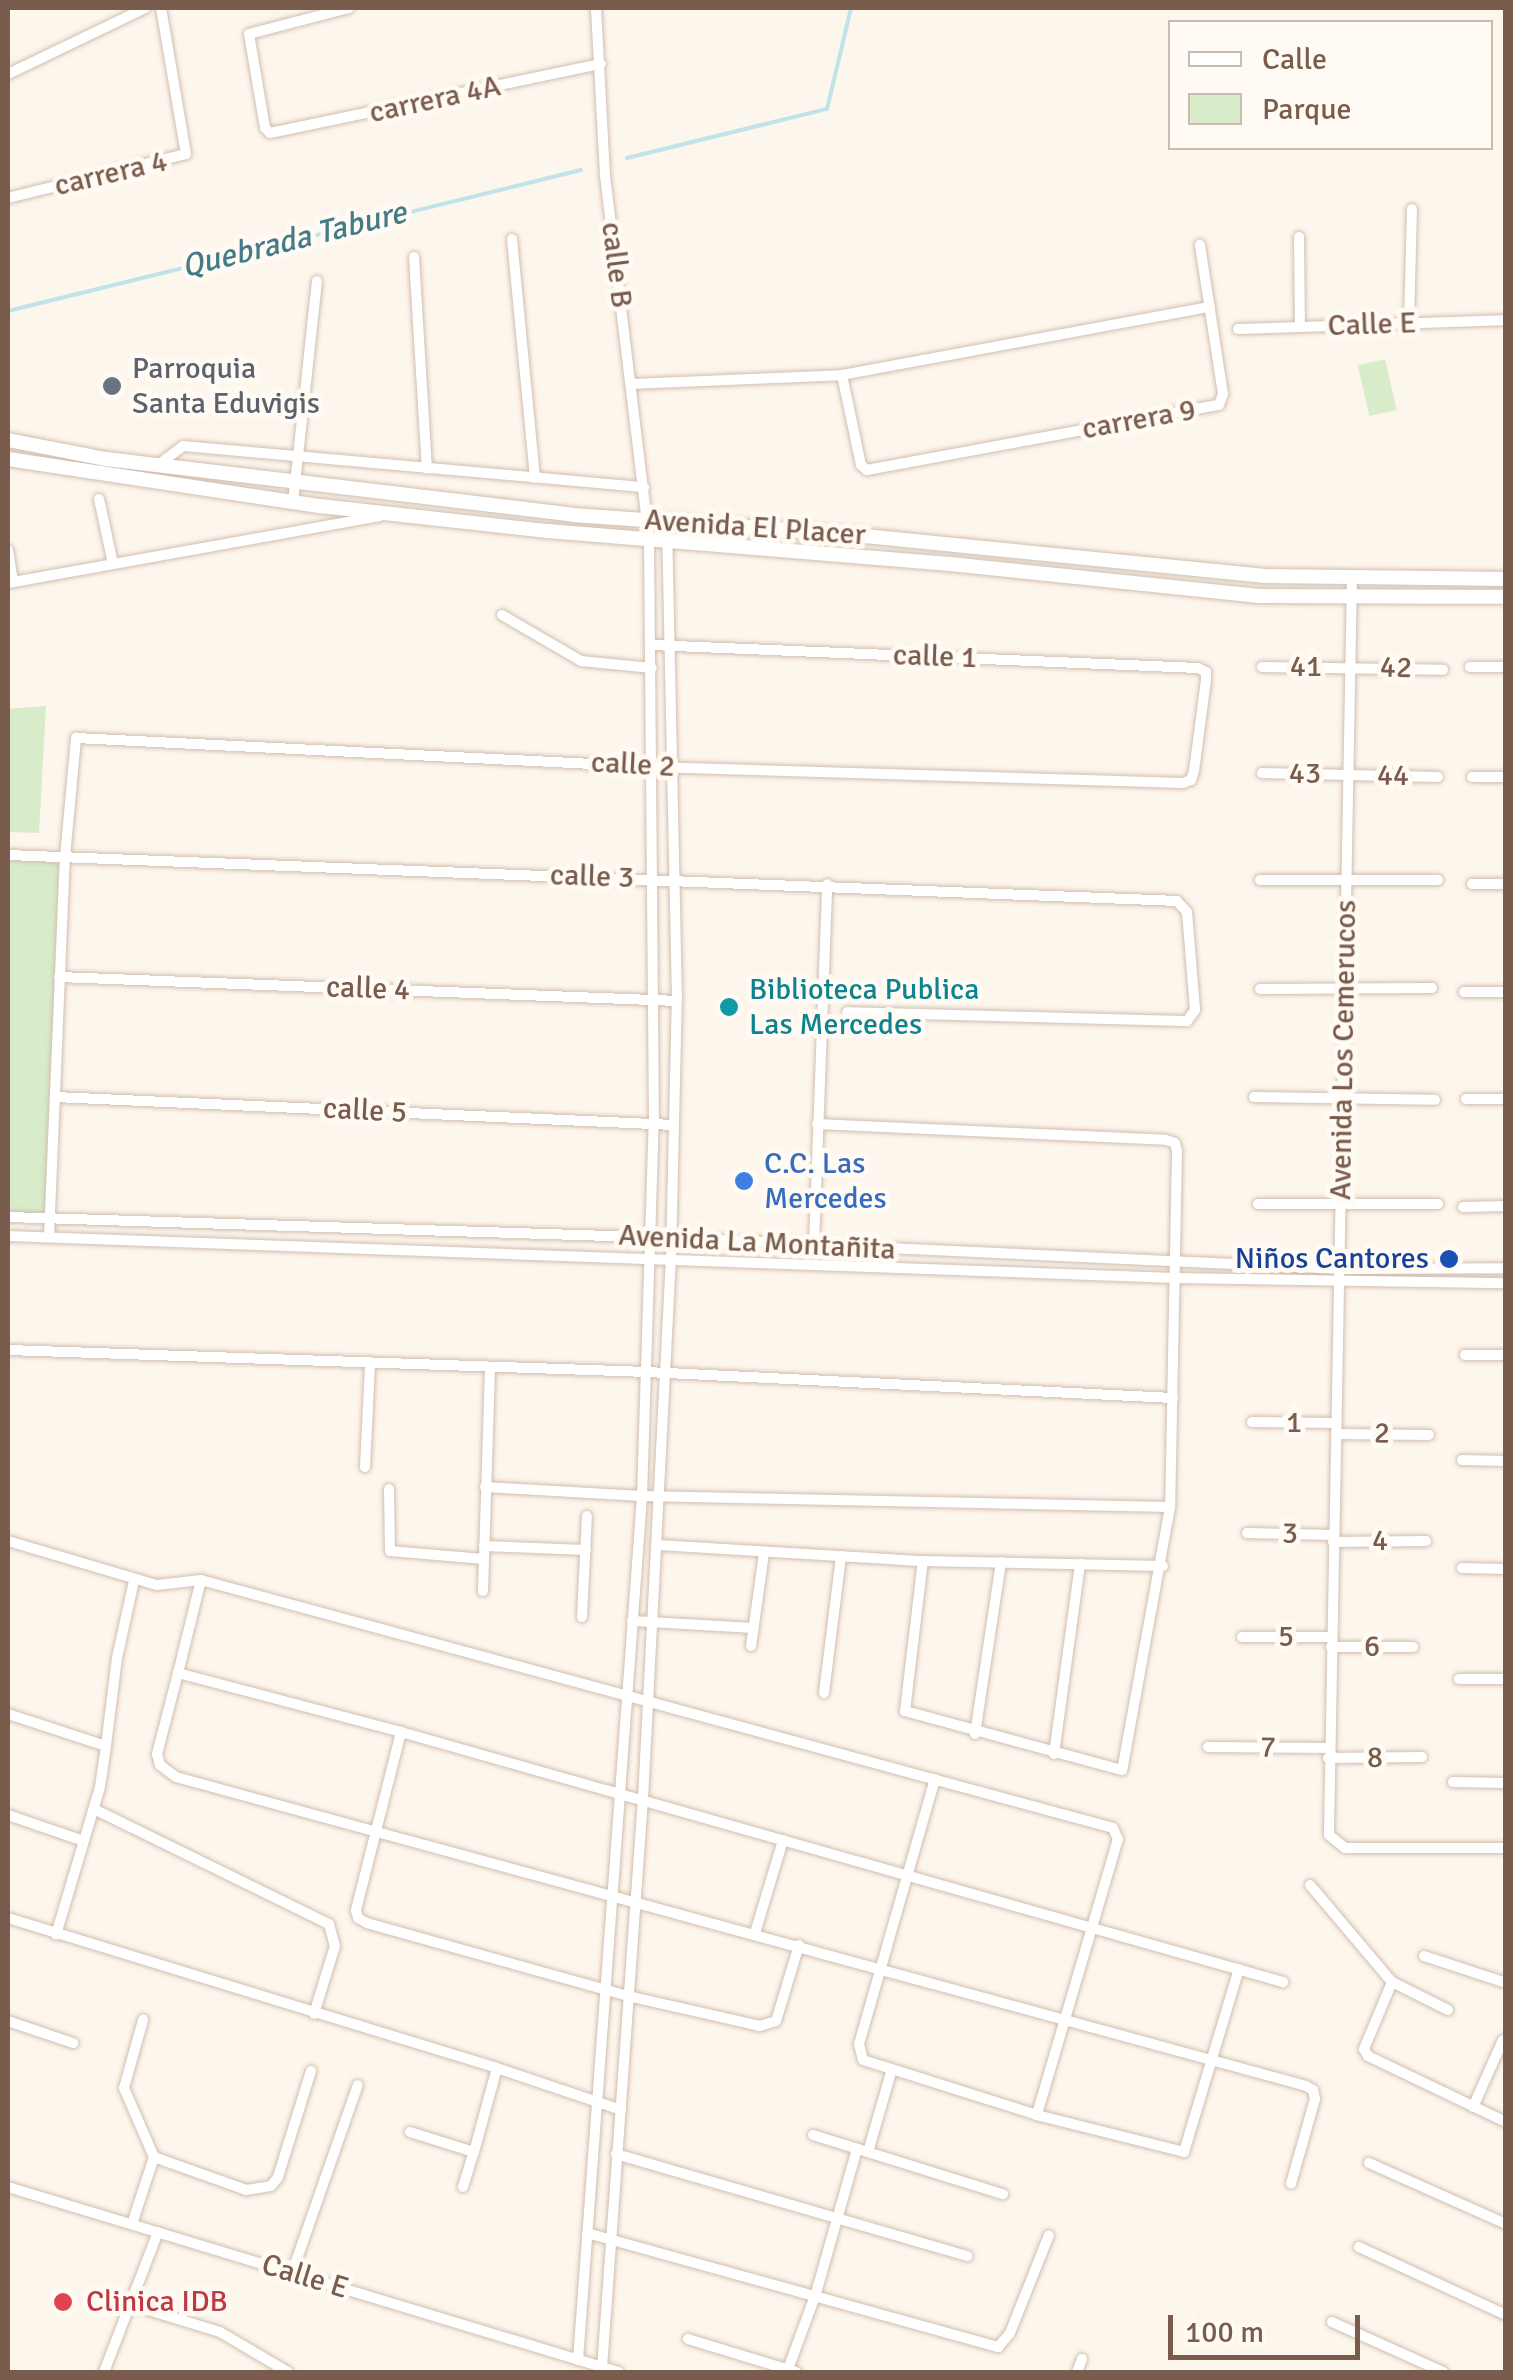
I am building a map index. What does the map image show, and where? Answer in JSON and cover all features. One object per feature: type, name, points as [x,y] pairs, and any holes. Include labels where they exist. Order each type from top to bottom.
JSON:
[{"type":"street","points":[[8,74],[144,8]]},
{"type":"street","name":"carrera 4","points":[[8,198],[186,154],[161,8]]},
{"type":"street","name":"carrera 4A","points":[[350,8],[250,34],[265,128],[270,133],[600,64]]},
{"type":"street","name":"calle B","points":[[578,2360],[642,1496],[654,1124],[650,539],[606,175],[596,8]]},
{"type":"street","points":[[1410,324],[1412,209]]},
{"type":"street","points":[[1300,237],[1300,327]]},
{"type":"street","points":[[512,239],[535,478]]},
{"type":"street","points":[[631,384],[842,375],[1210,307],[1200,246]]},
{"type":"street","points":[[414,257],[426,469]]},
{"type":"street","points":[[294,502],[295,459],[317,281]]},
{"type":"street","name":"carrera 9","points":[[842,375],[861,465],[867,470],[1219,405],[1223,394],[1210,307]]},
{"type":"street","name":"Calle E","points":[[1238,329],[1506,320]]},
{"type":"street","name":"Avenida El Placer","points":[[8,440],[157,466],[294,483],[648,521],[845,534],[1159,569],[1506,579]]},
{"type":"street","points":[[157,466],[183,446],[295,459],[644,487]]},
{"type":"street","name":"Avenida El Placer","points":[[8,459],[392,514],[1241,594],[1506,597]]},
{"type":"street","points":[[99,498],[113,564]]},
{"type":"street","points":[[8,550],[10,583],[392,514]]},
{"type":"street","points":[[602,2368],[643,1800],[671,1257],[677,1001],[667,522]]},
{"type":"street","name":"Avenida Los Cemerucos","points":[[1352,577],[1346,1098],[1328,1836],[1346,1848],[1506,1848]]},
{"type":"street","points":[[502,615],[581,661],[652,668]]},
{"type":"street","name":"calle 1","points":[[651,645],[1198,668],[1206,672],[1206,680],[1194,771],[1192,780],[1183,784]]},
{"type":"street","name":"41","points":[[1262,667],[1349,667]]},
{"type":"street","name":"42","points":[[1349,667],[1443,670]]},
{"type":"street","points":[[1470,667],[1506,667]]},
{"type":"street","name":"calle 2","points":[[64,857],[73,746],[83,736],[653,767],[1183,784]]},
{"type":"street","name":"43","points":[[1262,774],[1347,775]]},
{"type":"street","name":"44","points":[[1347,775],[1438,777]]},
{"type":"street","points":[[1472,776],[1506,777]]},
{"type":"street","name":"calle 3","points":[[8,855],[827,884],[1177,901],[1187,912],[1195,1010],[1187,1021],[847,1012]]},
{"type":"street","points":[[49,1238],[64,857]]},
{"type":"street","points":[[1260,880],[1438,880]]},
{"type":"street","points":[[814,1246],[827,884]]},
{"type":"street","points":[[1472,884],[1506,884]]},
{"type":"street","name":"calle 4","points":[[59,977],[677,1001]]},
{"type":"street","points":[[1260,989],[1432,988]]},
{"type":"street","points":[[1464,992],[1506,992]]},
{"type":"street","name":"calle 5","points":[[55,1097],[674,1125]]},
{"type":"street","points":[[1254,1097],[1435,1100]]},
{"type":"street","points":[[1466,1100],[1506,1099]]},
{"type":"street","points":[[817,1124],[1166,1140],[1175,1143],[1177,1151],[1170,1507],[1163,1566],[1126,1765],[1116,1772],[905,1711],[924,1561]]},
{"type":"street","points":[[1258,1204],[1438,1204]]},
{"type":"street","points":[[1462,1206],[1506,1206]]},
{"type":"street","name":"Avenida La Montañita","points":[[8,1217],[671,1238],[1342,1269],[1506,1268]]},
{"type":"street","name":"Avenida La Montañita","points":[[8,1236],[648,1256],[1175,1278],[1506,1283]]},
{"type":"street","points":[[8,1350],[490,1370],[647,1372],[1173,1398]]},
{"type":"street","points":[[1465,1355],[1506,1355]]},
{"type":"street","points":[[364,1466],[370,1364]]},
{"type":"street","points":[[483,1591],[490,1370]]},
{"type":"street","name":"1","points":[[1252,1422],[1336,1428]]},
{"type":"street","name":"2","points":[[1336,1428],[1429,1435]]},
{"type":"street","points":[[1462,1460],[1506,1461]]},
{"type":"street","points":[[485,1487],[642,1496],[1170,1507]]},
{"type":"street","points":[[389,1489],[390,1551],[484,1559]]},
{"type":"street","points":[[582,1617],[587,1516]]},
{"type":"street","name":"3","points":[[1247,1533],[1334,1538]]},
{"type":"street","name":"4","points":[[1334,1538],[1426,1541]]},
{"type":"street","points":[[8,1541],[134,1580],[168,1586],[201,1580],[1117,1832],[1037,2115]]},
{"type":"street","points":[[658,1545],[924,1561],[1163,1566]]},
{"type":"street","points":[[484,1546],[586,1550]]},
{"type":"street","points":[[751,1646],[764,1552]]},
{"type":"street","points":[[824,1694],[842,1556]]},
{"type":"street","points":[[975,1734],[1001,1562]]},
{"type":"street","points":[[1054,1754],[1080,1564]]},
{"type":"street","points":[[1462,1568],[1506,1568]]},
{"type":"street","points":[[56,1934],[94,1809],[116,1658],[134,1580]]},
{"type":"street","points":[[201,1580],[158,1744],[160,1765],[166,1772],[881,1966],[1313,2090],[1314,2099],[1290,2184]]},
{"type":"street","points":[[632,1621],[754,1628]]},
{"type":"street","name":"5","points":[[1242,1637],[1331,1642]]},
{"type":"street","name":"6","points":[[1331,1642],[1413,1646]]},
{"type":"street","points":[[178,1673],[619,1792],[1284,1982]]},
{"type":"street","points":[[1459,1680],[1506,1679]]},
{"type":"street","points":[[8,1714],[106,1746]]},
{"type":"street","points":[[401,1732],[358,1918],[604,1990],[769,2025],[776,2021],[799,1945]]},
{"type":"street","name":"7","points":[[1208,1747],[1328,1753]]},
{"type":"street","name":"8","points":[[1328,1753],[1422,1758]]},
{"type":"street","points":[[935,1779],[858,2053],[863,2060],[1037,2115],[1184,2152],[1238,1969]]},
{"type":"street","points":[[1453,1782],[1506,1782]]},
{"type":"street","points":[[94,1809],[329,1924],[335,1946],[314,2014]]},
{"type":"street","points":[[8,1815],[84,1841]]},
{"type":"street","points":[[755,1933],[784,1840]]},
{"type":"street","points":[[1310,1885],[1392,1982],[1448,2010]]},
{"type":"street","points":[[8,1918],[497,2068],[620,2110]]},
{"type":"street","points":[[1424,1956],[1506,1983]]},
{"type":"street","points":[[1392,1982],[1364,2041],[1368,2056],[1506,2122]]},
{"type":"street","points":[[132,2224],[154,2157],[124,2088],[142,2020]]},
{"type":"street","points":[[8,2021],[74,2043]]},
{"type":"street","points":[[1473,2107],[1503,2040]]},
{"type":"street","points":[[464,2186],[497,2068]]},
{"type":"street","points":[[688,2339],[790,2372],[838,2218],[892,2069]]},
{"type":"street","points":[[154,2157],[246,2190],[271,2186],[311,2071]]},
{"type":"street","points":[[292,2273],[358,2085]]},
{"type":"street","points":[[410,2132],[474,2152]]},
{"type":"street","points":[[813,2135],[1004,2194]]},
{"type":"street","points":[[616,2154],[968,2256]]},
{"type":"street","points":[[1369,2164],[1506,2224]]},
{"type":"street","name":"Calle E","points":[[8,2187],[619,2372]]},
{"type":"street","points":[[104,2372],[158,2232]]},
{"type":"street","points":[[587,2233],[816,2293],[998,2347],[1010,2333],[1050,2235]]},
{"type":"street","points":[[1359,2247],[1506,2315]]},
{"type":"street","points":[[132,2304],[220,2332],[288,2372]]},
{"type":"street","points":[[1332,2322],[1443,2372]]},
{"type":"street","points":[[1076,2372],[1082,2359]]},
{"type":"green space","points":[[1385,359],[1397,410],[1369,416],[1358,365]]},
{"type":"green space","points":[[46,706],[39,833],[8,832],[8,709]]},
{"type":"green space","points":[[8,859],[59,861],[47,1214],[8,1212]]},
{"type":"waterway","name":"Quebrada Tabure","points":[[627,158],[827,109],[851,8]]},
{"type":"waterway","name":"Quebrada Tabure","points":[[8,311],[581,170]]},
{"type":"place","name":"Parroquia Santa Eduvigis","points":[[112,386]]},
{"type":"place","name":"Biblioteca Publica Las Mercedes","points":[[729,1007]]},
{"type":"place","name":"C.C. Las Mercedes","points":[[744,1181]]},
{"type":"place","name":"Niños Cantores","points":[[1449,1259]]},
{"type":"place","name":"Clinica IDB","points":[[63,2302]]}]
